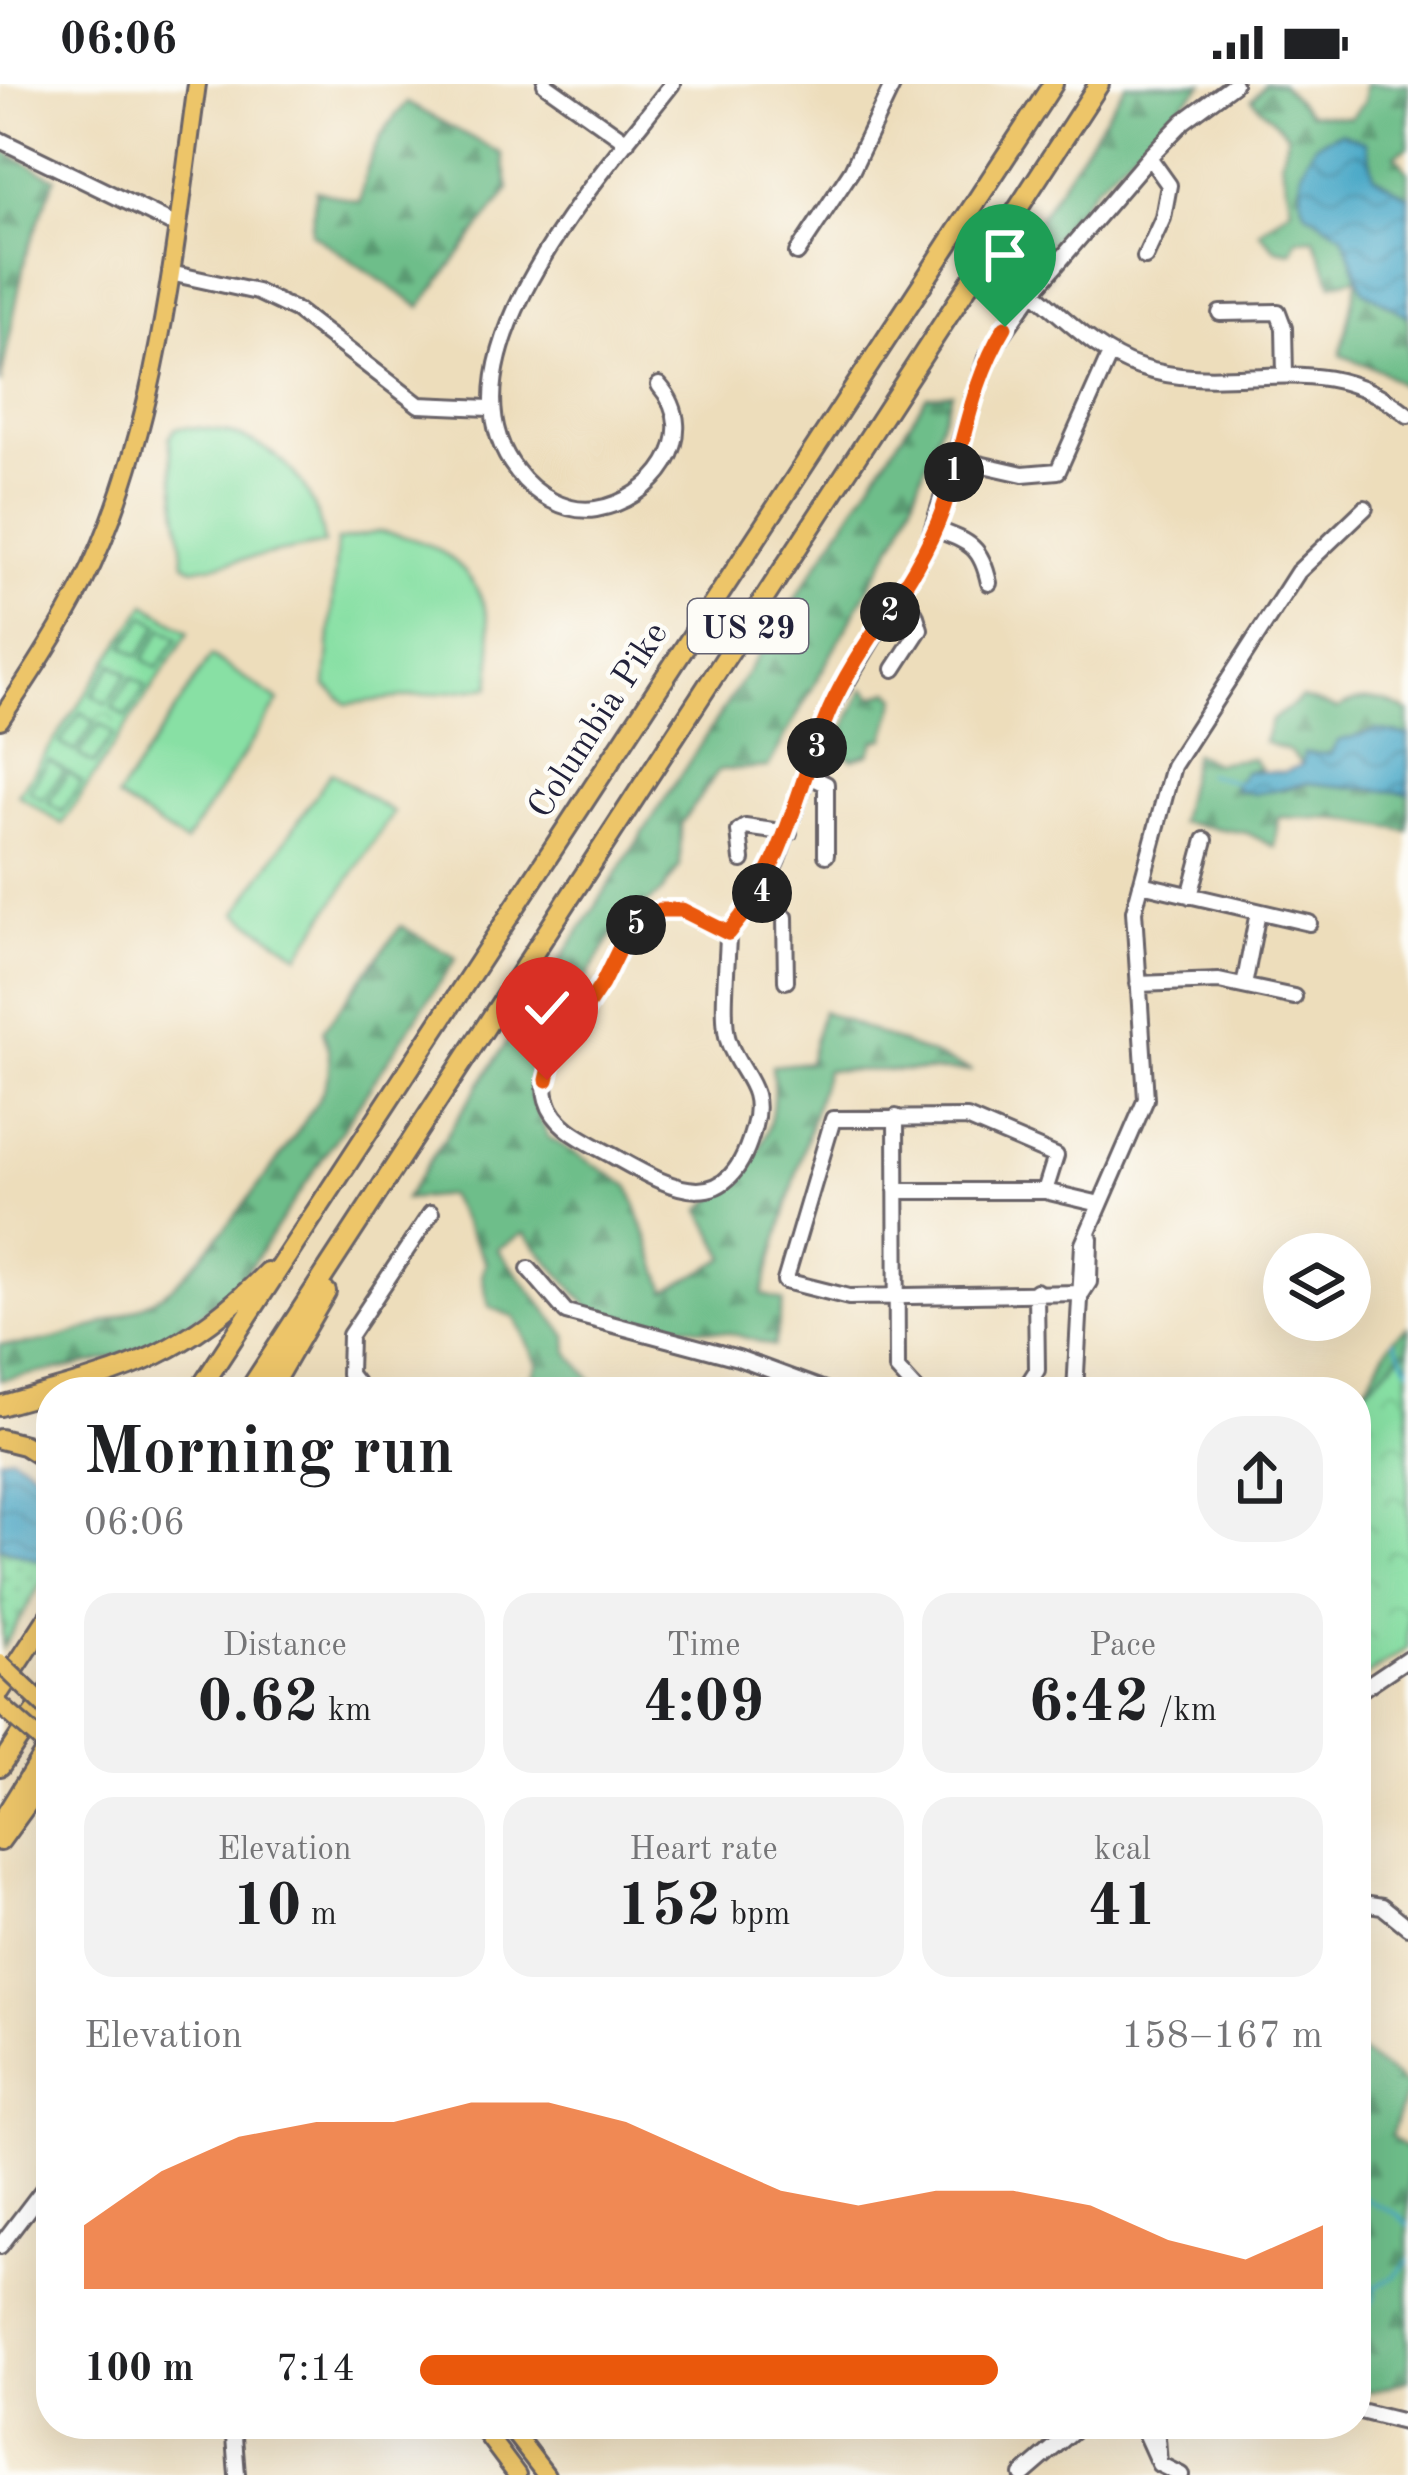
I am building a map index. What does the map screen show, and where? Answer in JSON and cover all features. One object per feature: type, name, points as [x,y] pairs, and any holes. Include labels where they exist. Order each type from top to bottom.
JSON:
[{"type":"highway","name":"Columbia Pike","points":[[208,1377],[1053,84]]},
{"type":"highway","name":"US 29","points":[[258,1377],[1100,84]]},
{"type":"highway","points":[[276,1377],[395,1167]]},
{"type":"highway","points":[[101,1377],[193,1339],[232,1308],[299,1238]]},
{"type":"highway","points":[[0,1406],[36,1396]]},
{"type":"highway","points":[[0,1439],[36,1455]]},
{"type":"highway","points":[[0,1691],[36,1636]]},
{"type":"highway","points":[[0,1766],[36,1712]]},
{"type":"highway","points":[[0,1824],[36,1763]]},
{"type":"highway","points":[[0,1841],[36,1791]]},
{"type":"main road","points":[[0,720],[52,641],[106,528],[156,351],[197,84]]},
{"type":"main road","points":[[0,1663],[36,1698]]},
{"type":"main road","points":[[0,1705],[36,1736]]},
{"type":"main road","points":[[489,2439],[517,2475]]},
{"type":"main road","points":[[518,2439],[546,2475]]},
{"type":"street","points":[[544,84],[627,142]]},
{"type":"street","points":[[659,386],[674,402],[680,424],[668,460],[643,489],[619,504],[589,510],[561,505],[532,488],[504,452],[489,408],[499,358],[547,245],[672,84]]},
{"type":"street","points":[[797,253],[852,170],[893,84]]},
{"type":"street","points":[[728,933],[682,910],[643,919],[627,933],[602,984],[552,1059],[547,1080],[547,1100],[563,1127],[676,1191],[700,1191],[722,1181],[754,1130],[759,1098],[728,1041],[728,933],[760,896],[789,833],[831,708],[934,529],[986,358],[1033,292],[1149,157],[1184,121],[1234,84]]},
{"type":"street","points":[[0,140],[177,226]]},
{"type":"street","points":[[1145,257],[1163,218],[1169,184],[1149,157]]},
{"type":"street","points":[[170,273],[257,292],[297,311],[419,405],[489,408]]},
{"type":"street","points":[[1033,292],[1110,354],[1166,374],[1354,382],[1408,415]]},
{"type":"street","points":[[1220,313],[1278,312],[1284,328],[1286,376]]},
{"type":"street","points":[[957,459],[1023,474],[1058,471],[1110,354]]},
{"type":"street","points":[[1076,1377],[1083,1244],[1090,1238],[1146,1099],[1135,911],[1173,766],[1298,572],[1365,508]]},
{"type":"street","points":[[934,529],[974,543],[983,554],[989,583]]},
{"type":"street","points":[[894,669],[920,629],[915,613],[896,602]]},
{"type":"street","points":[[807,775],[826,784],[829,796],[826,855]]},
{"type":"street","points":[[742,860],[739,831],[745,827],[789,833]]},
{"type":"street","points":[[1190,896],[1205,840]]},
{"type":"street","points":[[1141,884],[1309,923]]},
{"type":"street","points":[[760,896],[784,917],[786,981]]},
{"type":"street","points":[[1244,986],[1258,912]]},
{"type":"street","points":[[1138,984],[1195,980],[1294,997]]},
{"type":"street","points":[[1045,1191],[1056,1156],[967,1118],[843,1117],[828,1126],[785,1281],[830,1295],[898,1298],[1082,1293]]},
{"type":"street","points":[[896,1118],[897,1369],[904,1377]]},
{"type":"street","points":[[896,1191],[1045,1191],[1100,1204]]},
{"type":"street","points":[[351,1377],[350,1335],[431,1213]]},
{"type":"street","points":[[529,1269],[566,1312],[738,1358],[789,1377]]},
{"type":"street","points":[[1033,1377],[1037,1370],[1036,1291]]},
{"type":"street","points":[[1371,1683],[1408,1658]]},
{"type":"street","points":[[1371,1904],[1382,1906],[1408,1927]]},
{"type":"street","points":[[0,2246],[36,2199]]},
{"type":"street","points":[[1371,2414],[1408,2423]]},
{"type":"street","points":[[234,2439],[238,2475]]},
{"type":"street","points":[[1022,2475],[1064,2439]]},
{"type":"street","points":[[1148,2439],[1159,2464],[1181,2475]]},
{"type":"street","points":[[1157,2439],[1159,2464]]},
{"type":"green space","points":[[1126,84],[1203,84],[1096,186],[1007,295],[991,292]]},
{"type":"green space","points":[[1265,84],[1281,84],[1309,113],[1351,118],[1364,102],[1365,84],[1408,84],[1408,147],[1395,155],[1408,172],[1408,196],[1374,176],[1301,198],[1309,211],[1347,241],[1363,290],[1408,316],[1408,390],[1380,370],[1341,355],[1358,277],[1332,284],[1314,238],[1297,239],[1292,252],[1276,249],[1259,232],[1291,207],[1281,160],[1288,134],[1252,99]]},
{"type":"green space","points":[[407,103],[502,154],[509,189],[420,307],[311,233],[316,190],[360,202],[375,148]]},
{"type":"green space","points":[[0,149],[55,178],[26,254],[0,384]]},
{"type":"green space","points":[[952,393],[902,528],[768,767],[719,770],[681,824],[680,866],[661,893],[622,920],[549,1037],[529,1093],[548,1137],[629,1186],[666,1291],[726,1258],[701,1210],[735,1179],[759,1148],[772,1112],[772,1066],[809,1062],[822,1011],[972,1071],[826,1070],[762,1294],[783,1301],[774,1346],[730,1333],[594,1313],[524,1233],[497,1249],[567,1336],[568,1352],[589,1377],[535,1377],[538,1364],[515,1318],[489,1306],[482,1275],[486,1262],[448,1195],[405,1199],[927,396]]},
{"type":"green space","points":[[176,428],[229,433],[274,455],[307,493],[324,544],[193,569],[184,563],[169,437]]},
{"type":"green space","points":[[378,532],[435,548],[472,581],[490,628],[490,687],[347,704],[326,686],[337,541]]},
{"type":"green space","points":[[146,604],[189,632],[62,824],[18,795]]},
{"type":"green space","points":[[145,616],[159,625],[139,656],[124,646]]},
{"type":"green space","points":[[163,628],[178,638],[157,668],[143,659]]},
{"type":"green space","points":[[211,656],[279,701],[185,843],[117,798]]},
{"type":"green space","points":[[113,664],[127,674],[107,704],[92,695]]},
{"type":"green space","points":[[132,677],[146,686],[126,717],[112,707]]},
{"type":"green space","points":[[864,688],[874,697],[890,691],[897,698],[885,738],[875,740],[869,754],[852,759],[835,748]]},
{"type":"green space","points":[[1302,698],[1337,709],[1364,700],[1390,703],[1408,712],[1408,736],[1377,730],[1303,765],[1289,751],[1264,742],[1271,721]]},
{"type":"green space","points":[[81,712],[95,722],[75,752],[60,743]]},
{"type":"green space","points":[[100,724],[114,734],[94,764],[79,755]]},
{"type":"green space","points":[[1194,753],[1215,763],[1252,758],[1260,768],[1245,771],[1282,790],[1308,783],[1408,793],[1408,831],[1343,819],[1278,817],[1275,847],[1247,833],[1179,822]]},
{"type":"green space","points":[[49,760],[64,770],[43,800],[29,791]]},
{"type":"green space","points":[[68,772],[82,782],[62,812],[48,803]]},
{"type":"green space","points":[[331,772],[393,813],[299,955],[237,913]]},
{"type":"green space","points":[[401,926],[456,958],[246,1273],[189,1323],[162,1339],[105,1360],[0,1380],[0,1344],[39,1342],[108,1322],[164,1293],[201,1256],[278,1160],[317,1101],[329,1070],[323,1030]]},
{"type":"green space","points":[[1408,1327],[1408,1429],[1371,1460],[1371,1378]]},
{"type":"green space","points":[[1408,1348],[1408,1648],[1371,1673],[1371,1384]]},
{"type":"green space","points":[[0,1548],[36,1560],[36,1592],[3,1647]]},
{"type":"green space","points":[[1371,2060],[1408,2087],[1391,2136],[1408,2150],[1408,2380],[1371,2392]]},
{"type":"water","points":[[1341,132],[1366,142],[1374,176],[1408,196],[1408,316],[1363,290],[1343,235],[1306,212],[1301,171],[1315,144]]},
{"type":"water","points":[[1377,730],[1408,736],[1408,793],[1308,783],[1254,794],[1234,789],[1245,771],[1284,772],[1302,765],[1304,753],[1330,754],[1338,741]]},
{"type":"water","points":[[11,1456],[36,1472],[36,1560],[0,1547],[0,1458]]},
{"type":"waterway","points":[[1207,774],[1238,783]]},
{"type":"waterway","points":[[1394,1340],[1408,1368]]},
{"type":"waterway","points":[[1371,2201],[1408,2225]]},
{"type":"waterway","points":[[1371,2303],[1376,2286],[1394,2277],[1408,2260]]},
{"type":"route","points":[[547,1080],[552,1059],[602,984],[627,933],[643,919],[660,910],[682,910],[728,933],[760,896],[789,833],[831,708],[926,550],[943,510],[974,387],[1005,327]]}]
